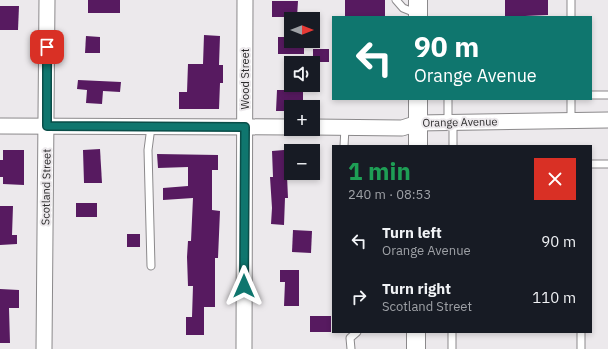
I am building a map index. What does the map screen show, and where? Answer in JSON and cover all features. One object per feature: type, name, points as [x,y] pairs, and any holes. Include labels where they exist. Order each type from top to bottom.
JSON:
[{"type":"street","name":"Scotland Street","points":[[44,349],[47,0]]},
{"type":"street","name":"Wood Street","points":[[244,349],[245,0]]},
{"type":"street","points":[[418,100],[418,145]]},
{"type":"street","name":"Orange Avenue","points":[[320,128],[402,128],[418,123],[451,122],[608,120]]},
{"type":"street","points":[[0,126],[284,127]]},
{"type":"street","points":[[416,333],[416,349]]},
{"type":"lane","points":[[396,0],[403,8],[418,10]]},
{"type":"lane","points":[[571,0],[571,16]]},
{"type":"lane","points":[[592,94],[608,94]]},
{"type":"lane","points":[[448,100],[454,145]]},
{"type":"lane","points":[[571,100],[571,121]]},
{"type":"lane","points":[[151,127],[148,150],[151,266]]},
{"type":"lane","points":[[344,145],[345,128]]},
{"type":"lane","points":[[592,164],[608,164]]},
{"type":"lane","points":[[351,349],[350,338],[356,333]]},
{"type":"lane","points":[[452,333],[452,349]]},
{"type":"lane","points":[[581,333],[581,349]]},
{"type":"building","points":[[88,0],[120,0],[120,13],[88,13]]},
{"type":"building","points":[[345,0],[385,0],[385,16],[345,16]]},
{"type":"building","points":[[505,0],[548,0],[548,15],[505,16]]},
{"type":"building","points":[[272,1],[298,1],[297,12],[284,12],[284,17],[272,17]]},
{"type":"building","points":[[0,6],[19,6],[18,30],[0,30]]},
{"type":"building","points":[[204,35],[220,36],[219,65],[223,65],[223,83],[220,83],[219,109],[179,109],[179,92],[187,92],[188,64],[203,64]]},
{"type":"building","points":[[86,36],[100,37],[100,53],[85,53]]},
{"type":"building","points":[[278,37],[284,37],[284,48],[304,48],[304,54],[278,54]]},
{"type":"building","points":[[313,49],[329,49],[329,62],[320,62],[320,56],[313,56]]},
{"type":"building","points":[[78,80],[121,82],[120,92],[103,91],[102,104],[86,103],[87,90],[77,89]]},
{"type":"building","points":[[277,90],[284,90],[284,92],[303,92],[303,100],[284,100],[284,111],[276,111]]},
{"type":"building","points":[[100,149],[102,183],[84,183],[83,150]]},
{"type":"building","points":[[3,150],[24,150],[24,185],[3,184],[3,177],[0,177],[0,160],[3,160]]},
{"type":"building","points":[[284,150],[284,180],[287,180],[288,198],[285,198],[284,225],[271,224],[272,208],[270,177],[273,177],[272,151]]},
{"type":"building","points":[[157,154],[218,155],[218,170],[212,170],[212,210],[220,211],[218,258],[215,258],[215,307],[204,307],[204,335],[186,335],[186,317],[192,317],[193,286],[188,286],[187,257],[188,241],[191,241],[193,198],[163,200],[163,188],[188,186],[188,167],[158,168]]},
{"type":"building","points":[[76,203],[97,203],[97,217],[76,217]]},
{"type":"building","points":[[0,206],[13,206],[12,235],[17,235],[17,244],[0,245]]},
{"type":"building","points":[[293,230],[312,231],[311,253],[292,252]]},
{"type":"building","points":[[127,234],[140,234],[140,247],[127,247]]},
{"type":"building","points":[[280,270],[299,270],[299,306],[284,306],[285,282],[280,282]]},
{"type":"building","points":[[0,289],[19,290],[19,308],[9,308],[10,343],[0,343]]},
{"type":"building","points":[[310,316],[331,316],[331,332],[310,332]]},
{"type":"route","points":[[47,47],[47,126],[245,127],[244,286]]}]
